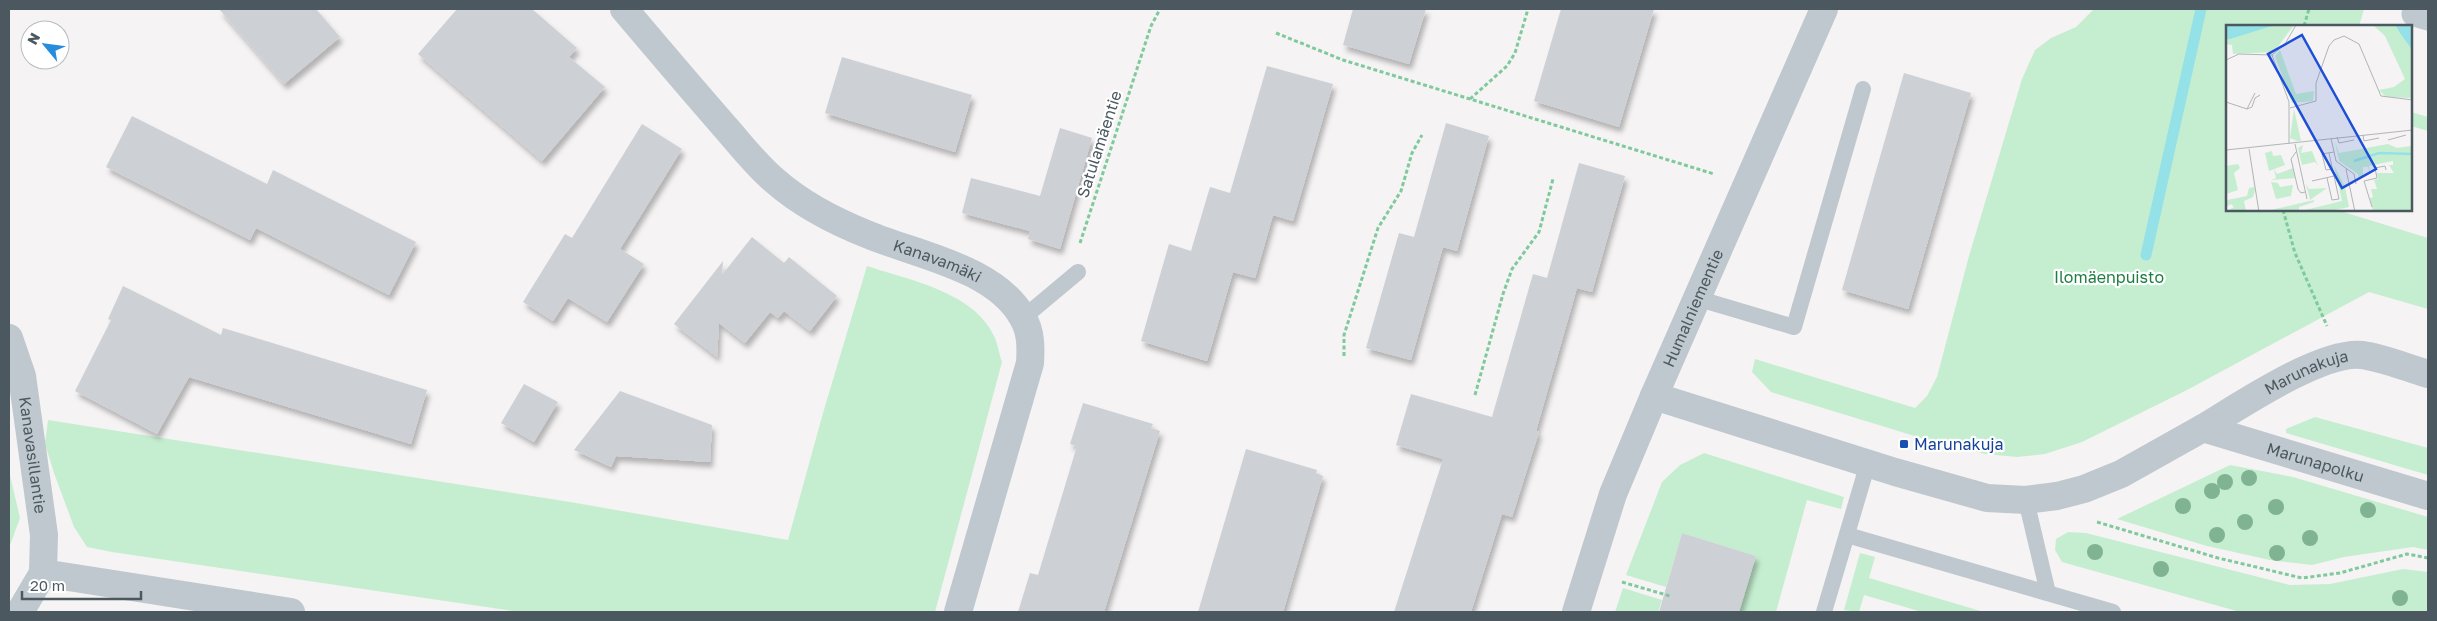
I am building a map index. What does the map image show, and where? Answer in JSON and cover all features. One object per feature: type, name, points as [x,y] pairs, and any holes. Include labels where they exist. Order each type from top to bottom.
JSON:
[{"type":"street","name":"Kanavamäki","points":[[624,9],[718,119],[774,180],[804,203],[834,220],[869,236],[951,264],[988,283],[1008,299],[1023,318],[1031,340],[1030,362],[958,612]]},
{"type":"street","name":"Humalniementie","points":[[1576,612],[1613,494],[1696,298],[1824,9]]},
{"type":"street","points":[[2416,9],[2414,14],[2428,18]]},
{"type":"street","name":"Kanavasillantie","points":[[9,338],[22,376],[42,506],[44,535],[43,573]]},
{"type":"street","name":"Marunakuja","points":[[1654,396],[1987,498],[2026,500],[2057,496],[2121,474],[2300,372],[2341,356],[2361,355],[2428,374]]},
{"type":"street","name":"Marunapolku","points":[[2203,428],[2428,496]]},
{"type":"street","points":[[20,612],[43,573],[291,612]]},
{"type":"lane","points":[[1696,298],[1794,327],[1864,89]]},
{"type":"lane","points":[[1023,318],[1078,272]]},
{"type":"lane","points":[[1824,612],[1868,463]]},
{"type":"lane","points":[[2026,500],[2048,593]]},
{"type":"lane","points":[[1847,535],[2105,611]]},
{"type":"path","name":"Satulamäentie","points":[[1061,287],[1081,240],[1151,26],[1160,9]]},
{"type":"path","points":[[1470,99],[1507,66],[1515,53],[1528,9]]},
{"type":"path","points":[[2304,25],[2310,9]]},
{"type":"path","points":[[1276,33],[1343,60],[1719,176]]},
{"type":"path","points":[[1344,356],[1344,335],[1378,228],[1400,191],[1412,153],[1422,135]]},
{"type":"path","points":[[1474,395],[1503,294],[1512,270],[1539,232],[1553,179]]},
{"type":"path","points":[[2283,211],[2295,253],[2341,356]]},
{"type":"path","points":[[2057,496],[2088,519],[2218,558],[2302,578],[2340,574],[2407,554],[2428,558]]},
{"type":"path","points":[[1617,580],[1670,596]]},
{"type":"green space","name":"Ilomäenpuisto","points":[[2094,9],[2364,9],[2359,25],[2226,25],[2226,211],[2340,211],[2428,238],[2428,309],[2369,292],[2187,390],[2082,442],[2045,454],[2017,457],[1985,454],[1931,441],[1771,392],[1752,372],[1755,359],[1915,408],[1927,396],[1937,377],[1969,256],[2022,79],[2035,50],[2051,38],[2076,27]]},
{"type":"green space","points":[[2412,112],[2428,117],[2428,131],[2412,126]]},
{"type":"green space","points":[[867,266],[939,290],[972,308],[985,321],[994,336],[1002,362],[935,612],[520,612],[112,552],[87,547],[74,527],[45,444],[48,420],[570,502],[788,540],[823,413]]},
{"type":"green space","points":[[2315,417],[2428,448],[2428,475],[2286,433],[2286,429]]},
{"type":"green space","points":[[1704,453],[1844,497],[1841,509],[1807,500],[1776,612],[1729,612],[1730,608],[1739,610],[1756,556],[1682,533],[1666,587],[1626,575],[1662,482],[1680,465]]},
{"type":"green space","points":[[2230,465],[2293,477],[2428,517],[2428,550],[2413,547],[2344,557],[2312,565],[2270,560],[2207,546],[2117,519]]},
{"type":"green space","points":[[9,471],[20,518],[9,548]]},
{"type":"green space","points":[[2068,532],[2086,533],[2290,585],[2330,584],[2403,569],[2428,572],[2428,612],[2240,612],[2062,562],[2055,550],[2056,539]]},
{"type":"green space","points":[[1860,553],[1875,557],[1869,578],[1984,612],[1922,612],[1864,595],[1859,612],[1844,610]]},
{"type":"green space","points":[[1623,588],[1662,600],[1658,612],[1615,612]]},
{"type":"building","points":[[219,9],[316,9],[340,37],[284,84]]},
{"type":"building","points":[[457,9],[532,9],[577,48],[569,57],[605,87],[542,161],[418,54]]},
{"type":"building","points":[[1353,9],[1426,9],[1409,64],[1343,45]]},
{"type":"building","points":[[1561,9],[1654,9],[1619,127],[1534,101]]},
{"type":"building","points":[[842,57],[972,95],[955,152],[825,113]]},
{"type":"building","points":[[1267,66],[1333,84],[1293,221],[1273,215],[1255,278],[1233,272],[1207,361],[1141,341],[1169,244],[1191,251],[1210,187],[1230,193]]},
{"type":"building","points":[[1904,73],[1971,93],[1908,309],[1842,290]]},
{"type":"building","points":[[132,116],[267,184],[273,170],[416,242],[389,295],[256,228],[250,240],[106,167]]},
{"type":"building","points":[[1446,123],[1489,136],[1457,251],[1443,247],[1411,360],[1366,348],[1399,233],[1414,237]]},
{"type":"building","points":[[642,124],[682,149],[620,249],[644,264],[607,322],[568,298],[553,321],[523,302],[565,234],[572,238]]},
{"type":"building","points":[[1060,128],[1092,138],[1060,249],[1028,239],[1030,231],[962,213],[971,178],[1040,196]]},
{"type":"building","points":[[1579,163],[1625,176],[1592,292],[1577,288],[1536,431],[1539,432],[1512,517],[1502,514],[1471,612],[1394,612],[1443,459],[1396,445],[1411,394],[1492,417],[1533,274],[1547,278]]},
{"type":"building","points":[[752,237],[784,263],[789,257],[837,296],[810,331],[784,311],[778,318],[770,312],[745,343],[719,323],[717,357],[674,324],[723,261],[722,275]]},
{"type":"building","points":[[123,286],[221,335],[223,328],[427,390],[411,444],[189,377],[157,434],[75,391],[111,320],[108,319]]},
{"type":"building","points":[[524,384],[558,402],[534,442],[501,423]]},
{"type":"building","points":[[620,391],[712,425],[710,462],[616,456],[611,467],[574,450]]},
{"type":"building","points":[[1083,403],[1153,424],[1151,428],[1160,431],[1104,612],[1018,612],[1030,573],[1038,575],[1077,446],[1070,444]]},
{"type":"building","points":[[1246,449],[1317,470],[1316,473],[1323,476],[1283,612],[1198,612]]},
{"type":"building","points":[[1682,533],[1756,556],[1739,612],[1659,612]]},
{"type":"waterway","points":[[2146,255],[2201,9]]},
{"type":"place","name":"Marunakuja","points":[[1904,444]]}]
